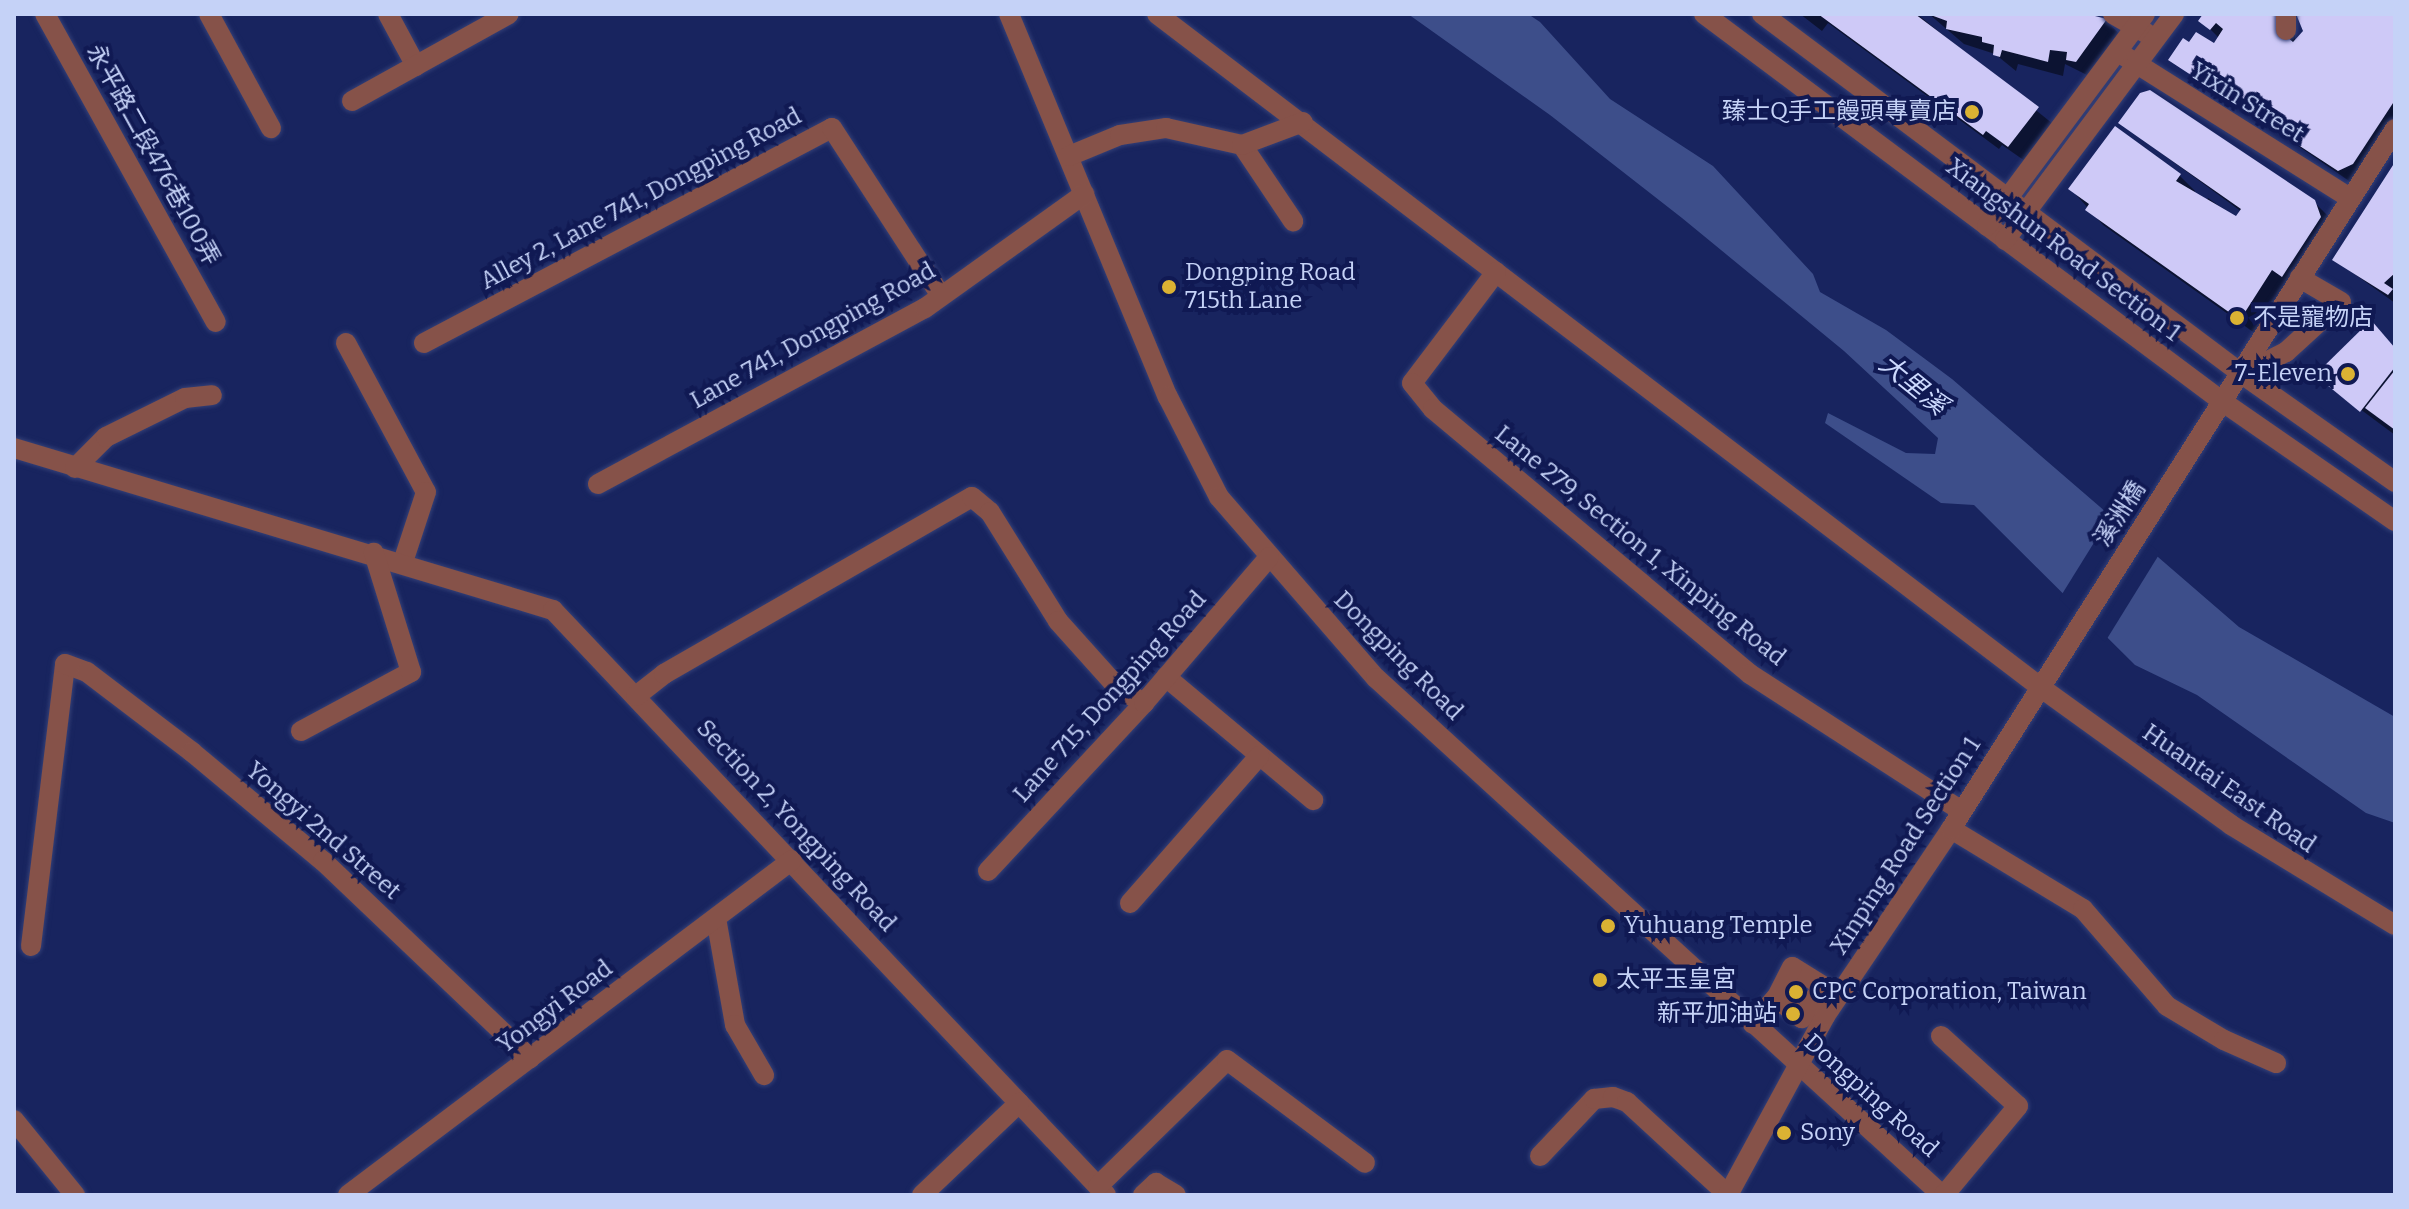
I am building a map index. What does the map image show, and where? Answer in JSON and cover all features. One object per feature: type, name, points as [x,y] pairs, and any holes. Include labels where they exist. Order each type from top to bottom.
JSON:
[{"type":"street","name":"永平路二段476巷100弄","points":[[45,14],[216,322]]},
{"type":"street","points":[[209,14],[271,128]]},
{"type":"street","points":[[388,14],[416,66]]},
{"type":"street","name":"Dongping Road","points":[[1009,14],[1194,455],[1219,497],[1376,678],[1799,1067],[1943,1195]]},
{"type":"street","points":[[1157,14],[1303,122],[1496,272]]},
{"type":"street","name":"Xiangshun Road Section 1","points":[[1704,14],[2223,402],[2395,521]]},
{"type":"street","name":"Xiangshun Road Section 1","points":[[1762,14],[2242,374],[2395,482]]},
{"type":"street","points":[[2113,14],[2141,20],[2154,40]]},
{"type":"street","points":[[2005,240],[2174,14]]},
{"type":"street","points":[[352,101],[503,16]]},
{"type":"street","points":[[1987,226],[2141,20]]},
{"type":"street","name":"Yixin Street","points":[[2118,52],[2350,198]]},
{"type":"street","points":[[1069,156],[1120,135],[1166,128],[1242,145],[1303,122]]},
{"type":"street","name":"Alley 2, Lane 741, Dongping Road","points":[[424,343],[832,128],[941,296]]},
{"type":"street","name":"溪洲橋","points":[[2060,655],[2242,374],[2395,129]]},
{"type":"street","points":[[1242,145],[1293,221]]},
{"type":"street","name":"Lane 741, Dongping Road","points":[[598,484],[941,296],[1084,194]]},
{"type":"street","name":"Huantai East Road","points":[[1496,272],[2040,687],[2231,825],[2395,925]]},
{"type":"street","name":"Lane 279, Section 1, Xinping Road","points":[[1496,272],[1412,383],[1433,409],[1750,674],[1956,820]]},
{"type":"street","points":[[2242,374],[2286,352],[2341,302],[2300,278]]},
{"type":"street","points":[[346,343],[426,492],[403,562]]},
{"type":"street","points":[[75,468],[106,437],[185,398],[212,395]]},
{"type":"street","name":"Section 2, Yongping Road","points":[[14,448],[374,553],[553,610],[1102,1190]]},
{"type":"street","points":[[636,696],[664,674],[972,497],[990,512],[1058,621],[1119,689],[1144,703]]},
{"type":"street","points":[[301,731],[411,672],[374,553]]},
{"type":"street","name":"Lane 715, Dongping Road","points":[[988,871],[1144,703],[1269,557]]},
{"type":"street","name":"Xinping Road Section 1","points":[[1728,1195],[1825,1016],[1956,820],[2060,655]]},
{"type":"street","name":"Yongyi 2nd Street","points":[[31,946],[65,664],[87,672],[192,752],[323,861],[530,1058]]},
{"type":"street","points":[[1166,677],[1313,800]]},
{"type":"street","points":[[1130,903],[1259,756]]},
{"type":"street","points":[[1956,820],[2083,909],[2167,1006],[2224,1040],[2276,1063]]},
{"type":"street","name":"Yongyi Road","points":[[348,1195],[792,860]]},
{"type":"street","points":[[716,918],[735,1025],[764,1075]]},
{"type":"street","points":[[1753,1024],[1780,991],[1792,967],[1823,986],[1802,1018],[1780,991]]},
{"type":"street","points":[[1941,1036],[2018,1106],[1943,1195]]},
{"type":"street","points":[[1102,1190],[1227,1060],[1365,1163]]},
{"type":"street","points":[[1540,1156],[1594,1099],[1613,1097],[1627,1102],[1728,1195]]},
{"type":"street","points":[[922,1195],[1019,1103]]},
{"type":"street","points":[[14,1120],[75,1195]]},
{"type":"street","points":[[1143,1195],[1156,1183],[1176,1195]]},
{"type":"water","name":"大里溪","points":[[1408,14],[1528,14],[1540,22],[1610,99],[1713,166],[1813,274],[1820,292],[1886,330],[1952,379],[2239,627],[2395,717],[2395,823],[2366,813],[2197,695],[2135,665],[1974,505],[1941,503],[1825,423],[1828,413],[1906,453],[1935,454],[1938,438],[1844,351],[1550,115]]},
{"type":"pier","points":[[2113,512],[2160,553],[2105,642],[2059,599]]},
{"type":"building","points":[[1818,14],[1915,14],[2039,107],[2008,147],[1986,131],[1983,135]]},
{"type":"building","points":[[1928,14],[2087,14],[2107,19],[2076,62],[2066,60],[2067,52],[2050,50],[2048,62],[2002,50],[2000,57],[1993,55],[1994,45],[1982,42],[1982,37],[1946,29],[1947,21]]},
{"type":"building","points":[[2203,14],[2280,14],[2281,32],[2293,42],[2303,31],[2296,14],[2395,14],[2395,100],[2353,164],[2338,171],[2168,60],[2183,38],[2189,42],[2196,32],[2214,43],[2223,29],[2216,23],[2210,30],[2198,21]]},
{"type":"building","points":[[2150,90],[2315,200],[2321,217],[2282,277],[2272,270],[2240,320],[2085,210],[2089,204],[2068,189],[2115,126],[2181,174],[2176,181],[2236,216],[2241,209],[2118,123],[2140,93]]},
{"type":"building","points":[[2395,162],[2395,273],[2384,283],[2393,289],[2388,295],[2332,260]]},
{"type":"building","points":[[2371,320],[2395,348],[2395,367],[2360,412],[2315,375]]},
{"type":"building","points":[[2395,370],[2395,430],[2365,408]]},
{"type":"place","name":"臻士Q手工饅頭專賣店","points":[[1972,112]]},
{"type":"place","name":"Dongping Road 715th Lane","points":[[1169,287]]},
{"type":"place","name":"不是寵物店","points":[[2237,318]]},
{"type":"place","name":"7-Eleven","points":[[2348,374]]},
{"type":"place","name":"Yuhuang Temple","points":[[1608,926]]},
{"type":"place","name":"太平玉皇宮","points":[[1600,980]]},
{"type":"place","name":"CPC Corporation, Taiwan","points":[[1796,992]]},
{"type":"place","name":"新平加油站","points":[[1793,1014]]},
{"type":"place","name":"Sony","points":[[1784,1133]]}]
